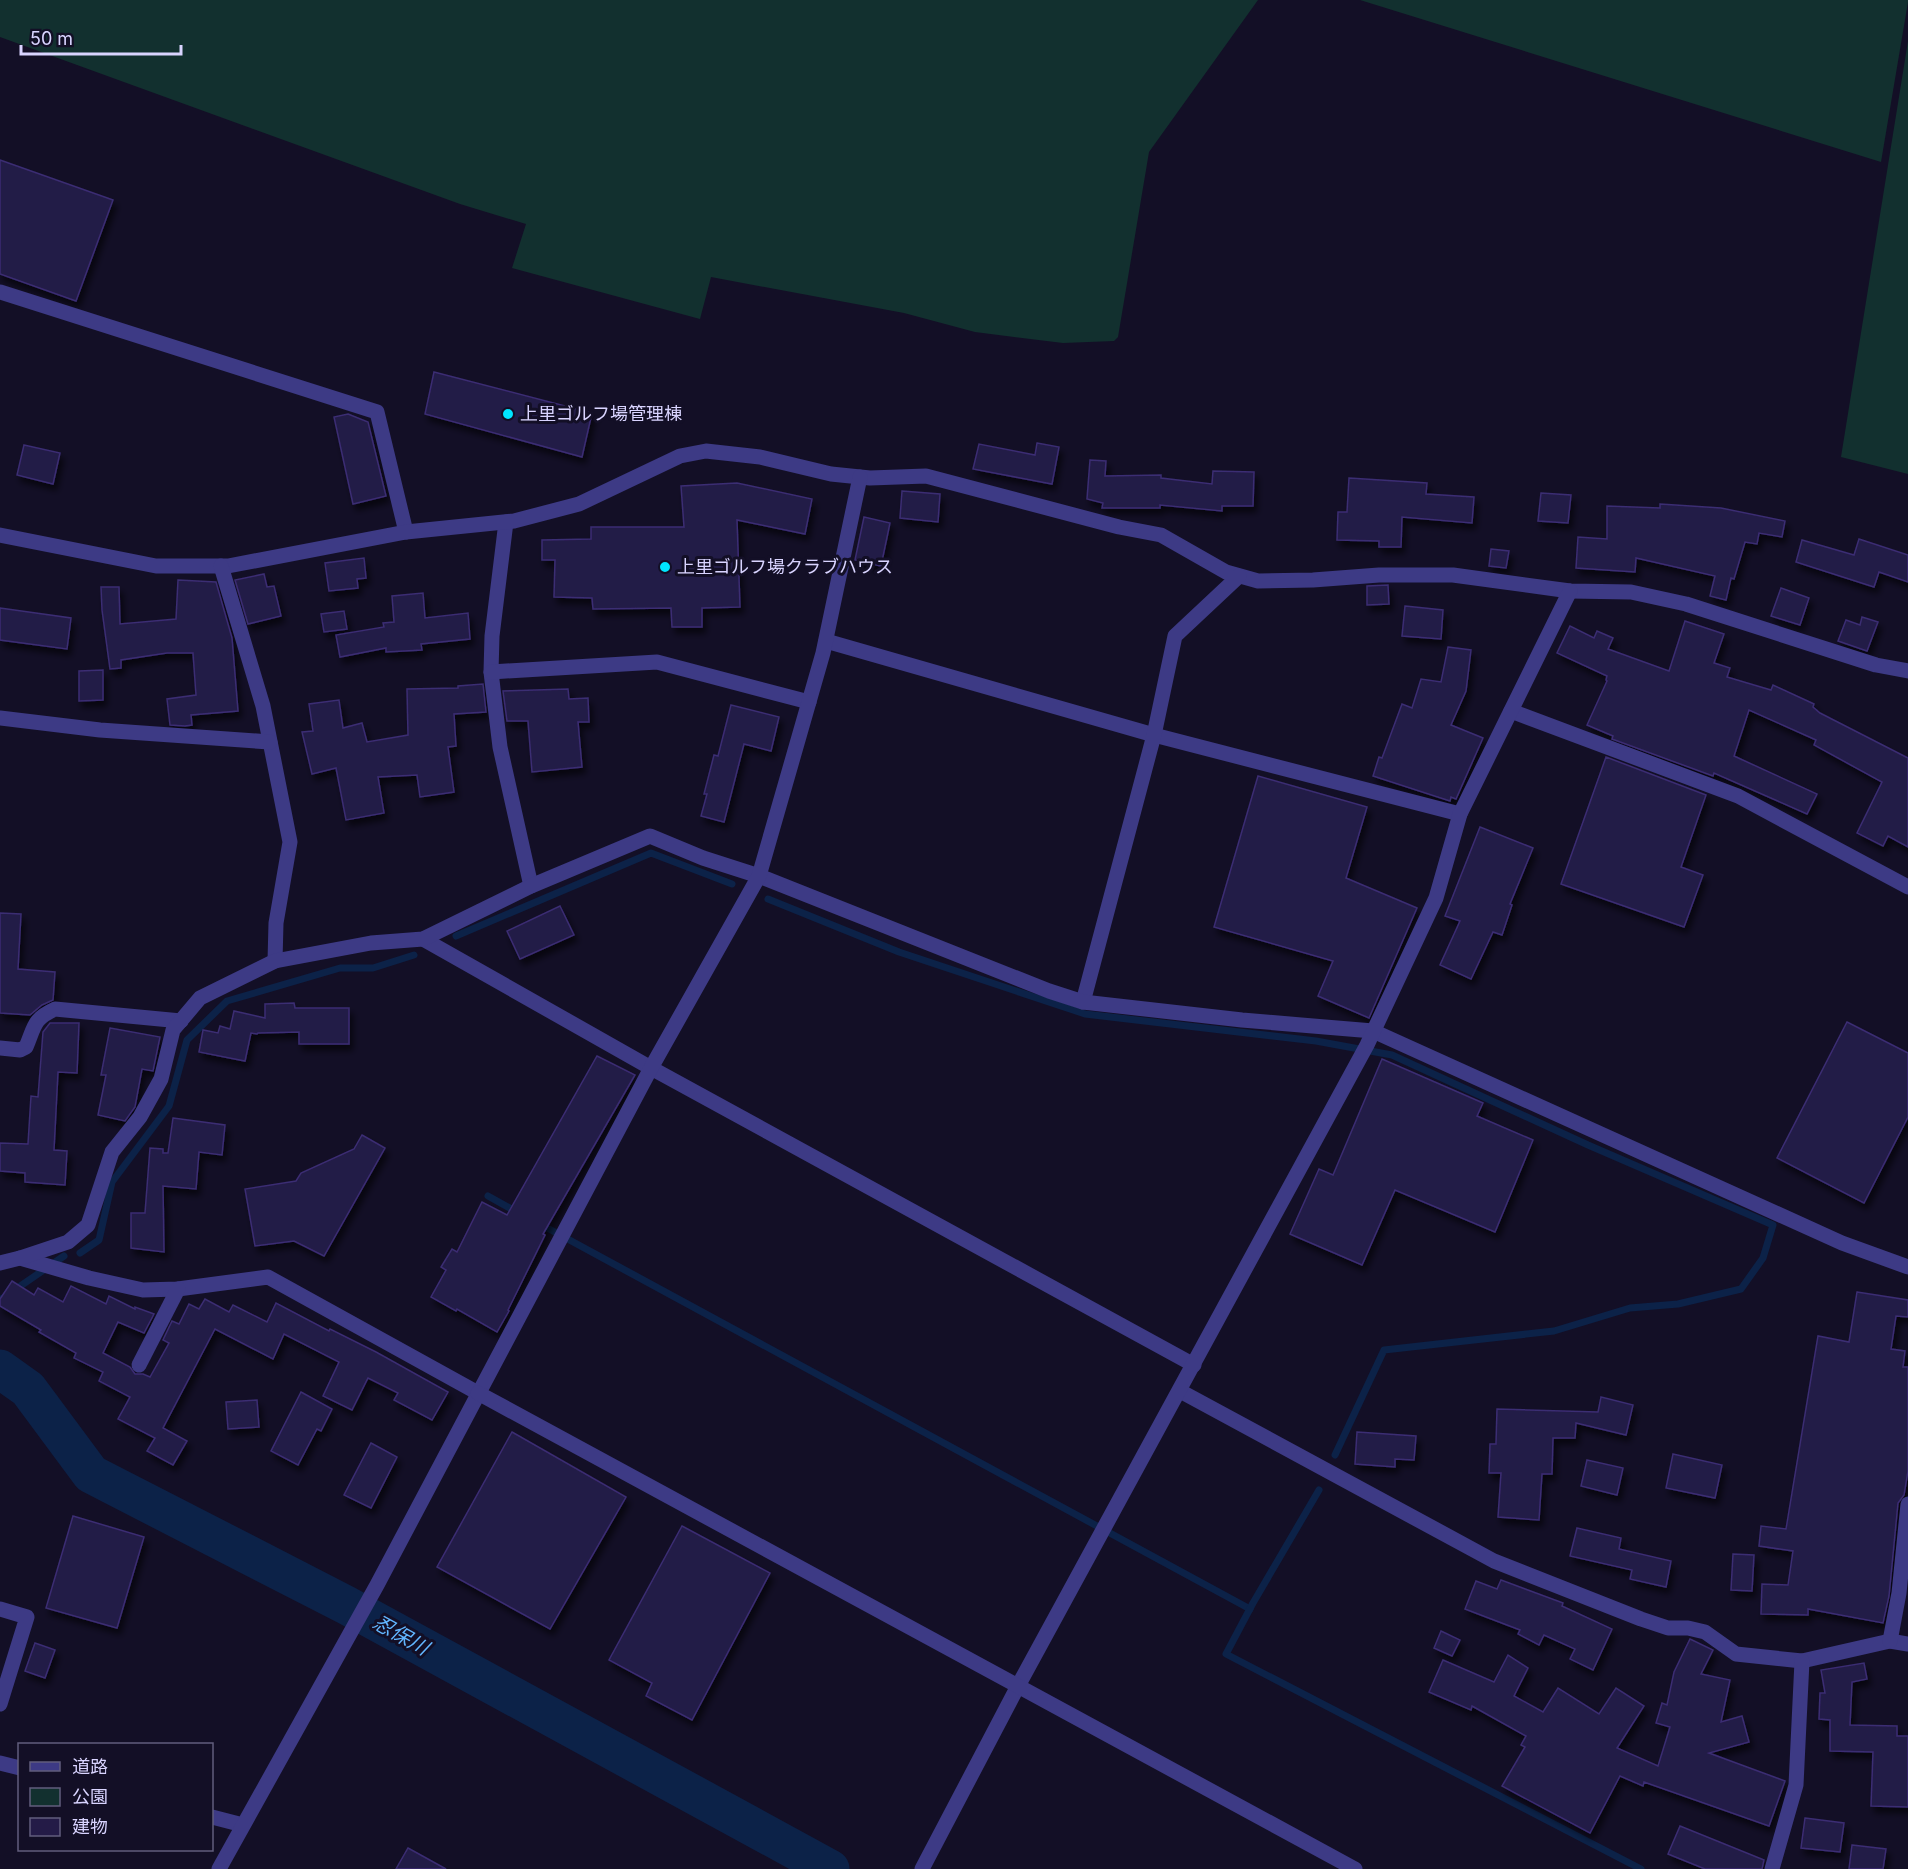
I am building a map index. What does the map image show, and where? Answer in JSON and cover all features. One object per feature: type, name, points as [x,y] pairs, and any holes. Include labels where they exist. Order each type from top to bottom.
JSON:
[{"type":"street","points":[[0,292],[377,412],[406,532]]},
{"type":"street","points":[[0,535],[156,566],[221,566],[406,532],[506,522],[579,504],[680,456],[706,451],[760,457],[831,474],[860,477],[926,476],[1119,527],[1161,535],[1227,572],[1258,581],[1453,575],[1570,591],[1631,592],[1686,604],[1876,665],[1908,671]]},
{"type":"street","points":[[219,1869],[377,1585],[651,1068],[759,876],[826,641],[860,477]]},
{"type":"street","points":[[506,522],[492,636],[491,672],[500,747],[531,886]]},
{"type":"street","points":[[221,566],[263,706],[290,842],[276,923],[275,961]]},
{"type":"street","points":[[1083,1002],[1154,735],[1175,636],[1239,576]]},
{"type":"street","points":[[922,1869],[1018,1686],[1180,1391],[1373,1031],[1436,898],[1460,814],[1570,591]]},
{"type":"street","points":[[826,641],[1154,735],[1460,814]]},
{"type":"street","points":[[491,672],[657,662],[809,702]]},
{"type":"street","points":[[1511,711],[1738,796],[1908,887]]},
{"type":"street","points":[[0,718],[100,730],[270,742]]},
{"type":"street","points":[[0,1263],[68,1242],[88,1225],[112,1152],[140,1117],[161,1079],[173,1030],[200,998],[275,961],[371,943],[423,939],[531,886],[650,836],[703,858],[759,876],[1049,991],[1083,1002],[1242,1020],[1373,1031],[1827,1236],[1908,1267]]},
{"type":"street","points":[[423,939],[651,1068],[1194,1365]]},
{"type":"street","points":[[0,1048],[20,1050],[26,1047],[41,1016],[55,1009],[181,1021]]},
{"type":"street","points":[[20,1258],[89,1278],[143,1290],[178,1289],[268,1277],[478,1394],[1355,1869]]},
{"type":"street","points":[[139,1365],[178,1289]]},
{"type":"street","points":[[1180,1391],[1494,1561],[1641,1619],[1668,1628],[1688,1628],[1705,1632],[1736,1654],[1802,1661],[1890,1641],[1908,1644]]},
{"type":"street","points":[[1890,1641],[1899,1593],[1908,1504]]},
{"type":"street","points":[[0,1609],[27,1617],[0,1704]]},
{"type":"street","points":[[1772,1869],[1796,1785],[1802,1661]]},
{"type":"street","points":[[0,1763],[18,1768]]},
{"type":"street","points":[[213,1816],[243,1825]]},
{"type":"green space","points":[[0,0],[1258,0],[1149,152],[1118,337],[1114,341],[1063,343],[975,332],[904,313],[711,277],[700,319],[512,268],[526,224],[460,204],[0,37]]},
{"type":"green space","points":[[1360,0],[1908,0],[1908,2],[1881,162]]},
{"type":"green space","points":[[1908,41],[1908,474],[1841,457]]},
{"type":"building","points":[[0,160],[113,200],[76,301],[0,274]]},
{"type":"building","name":"上里ゴルフ場管理棟","points":[[434,372],[592,413],[582,457],[425,414]]},
{"type":"building","points":[[348,414],[368,422],[386,496],[353,504],[334,417]]},
{"type":"building","points":[[1037,443],[1059,447],[1052,484],[973,469],[979,444],[1035,455]]},
{"type":"building","points":[[24,445],[60,453],[53,484],[17,475]]},
{"type":"building","points":[[1090,460],[1106,461],[1105,476],[1161,475],[1161,478],[1212,484],[1213,471],[1254,472],[1253,506],[1222,506],[1222,511],[1160,505],[1160,508],[1102,508],[1103,503],[1087,499]]},
{"type":"building","points":[[1349,478],[1427,483],[1426,494],[1474,497],[1472,523],[1402,517],[1401,547],[1379,547],[1379,541],[1337,540],[1338,512],[1347,512]]},
{"type":"building","name":"上里ゴルフ場クラブハウス","points":[[737,483],[812,499],[805,534],[737,520],[740,607],[702,608],[702,627],[672,627],[671,608],[593,609],[592,598],[554,597],[555,560],[542,560],[542,540],[591,539],[591,527],[684,527],[681,486]]},
{"type":"building","points":[[902,491],[940,494],[938,522],[900,518]]},
{"type":"building","points":[[1541,493],[1571,495],[1568,523],[1538,521]]},
{"type":"building","points":[[1660,504],[1721,508],[1785,521],[1782,537],[1759,533],[1757,544],[1745,542],[1734,579],[1731,578],[1726,600],[1710,596],[1715,576],[1636,558],[1635,572],[1576,568],[1578,537],[1607,539],[1607,506],[1660,508]]},
{"type":"building","points":[[864,517],[890,523],[881,566],[855,560]]},
{"type":"building","points":[[1859,539],[1908,555],[1908,582],[1879,572],[1874,587],[1796,562],[1802,540],[1854,555]]},
{"type":"building","points":[[1491,549],[1509,551],[1506,568],[1489,566]]},
{"type":"building","points":[[364,558],[366,578],[357,579],[358,588],[329,591],[325,563]]},
{"type":"building","points":[[264,574],[267,587],[274,586],[281,616],[248,624],[235,580]]},
{"type":"building","points":[[178,580],[216,582],[232,638],[238,711],[191,715],[192,725],[185,726],[170,725],[167,699],[196,695],[193,653],[167,653],[121,660],[121,668],[110,669],[102,610],[101,587],[119,587],[120,624],[176,619]]},
{"type":"building","points":[[1388,585],[1389,604],[1367,605],[1367,586]]},
{"type":"building","points":[[1781,588],[1809,598],[1800,625],[1771,616]]},
{"type":"building","points":[[423,593],[425,618],[468,613],[470,639],[421,644],[422,650],[386,652],[386,648],[340,657],[336,635],[384,627],[383,623],[394,622],[392,596]]},
{"type":"building","points":[[1405,606],[1443,610],[1441,639],[1402,636]]},
{"type":"building","points":[[0,608],[71,618],[67,649],[0,640]]},
{"type":"building","points":[[344,611],[347,629],[324,632],[321,614]]},
{"type":"building","points":[[1862,617],[1878,622],[1867,651],[1838,641],[1846,620],[1860,625]]},
{"type":"building","points":[[1685,621],[1724,634],[1714,663],[1730,668],[1727,677],[1771,690],[1773,685],[1814,704],[1813,707],[1820,713],[1908,758],[1908,847],[1888,836],[1883,846],[1857,833],[1882,782],[1814,745],[1816,740],[1749,710],[1734,756],[1817,794],[1807,814],[1714,773],[1713,776],[1612,739],[1613,736],[1587,725],[1607,681],[1607,676],[1557,653],[1570,626],[1594,638],[1597,631],[1613,638],[1608,649],[1669,671]]},
{"type":"building","points":[[1448,647],[1471,650],[1466,691],[1451,725],[1483,738],[1456,799],[1451,797],[1450,801],[1373,776],[1402,704],[1412,708],[1421,679],[1441,682]]},
{"type":"building","points":[[103,670],[103,700],[79,701],[79,671]]},
{"type":"building","points":[[483,684],[486,712],[454,714],[456,746],[448,747],[454,792],[420,797],[417,775],[378,777],[384,813],[346,820],[336,768],[312,774],[302,732],[313,731],[309,704],[339,700],[343,728],[362,723],[367,742],[408,735],[407,689],[458,688],[458,686]]},
{"type":"building","points":[[568,689],[569,699],[588,698],[589,722],[578,722],[582,767],[532,772],[528,721],[507,721],[503,691]]},
{"type":"building","points":[[731,705],[779,717],[771,751],[744,744],[724,822],[701,816],[714,755],[718,756]]},
{"type":"building","points":[[1606,757],[1706,795],[1681,867],[1703,875],[1684,927],[1561,884]]},
{"type":"building","points":[[1258,776],[1367,807],[1346,878],[1417,908],[1369,1018],[1318,996],[1333,961],[1214,927]]},
{"type":"building","points":[[1480,827],[1533,848],[1510,904],[1512,905],[1502,935],[1493,932],[1471,979],[1440,965],[1460,921],[1445,916]]},
{"type":"building","points":[[560,906],[574,935],[520,959],[507,931]]},
{"type":"building","points":[[0,913],[21,914],[18,969],[55,972],[53,1000],[42,1005],[30,1015],[0,1013]]},
{"type":"building","points":[[294,1003],[295,1008],[349,1008],[349,1044],[299,1044],[299,1032],[251,1033],[245,1061],[199,1052],[203,1030],[218,1033],[220,1026],[230,1029],[234,1011],[265,1018],[265,1004]]},
{"type":"building","points":[[1847,1022],[1908,1053],[1908,1117],[1864,1203],[1777,1158]]},
{"type":"building","points":[[50,1023],[79,1023],[77,1073],[58,1072],[54,1150],[67,1151],[65,1185],[25,1182],[25,1173],[0,1171],[0,1143],[28,1144],[31,1096],[38,1097],[43,1032]]},
{"type":"building","points":[[110,1028],[160,1037],[153,1071],[142,1069],[135,1107],[125,1121],[98,1115],[106,1075],[101,1075]]},
{"type":"building","points":[[597,1056],[635,1075],[543,1234],[545,1235],[497,1332],[431,1297],[446,1270],[441,1267],[452,1249],[457,1252],[482,1202],[507,1215]]},
{"type":"building","points":[[1382,1059],[1483,1103],[1477,1116],[1533,1140],[1495,1232],[1395,1190],[1362,1265],[1290,1234],[1319,1169],[1333,1175]]},
{"type":"building","points":[[173,1118],[225,1125],[222,1155],[199,1152],[196,1189],[163,1186],[164,1252],[131,1248],[131,1213],[145,1213],[150,1148],[163,1149],[163,1153],[168,1153]]},
{"type":"building","points":[[362,1135],[385,1148],[324,1256],[294,1241],[255,1246],[245,1189],[296,1181],[301,1173],[354,1149]]},
{"type":"building","points":[[12,1281],[34,1295],[38,1288],[63,1302],[71,1286],[106,1304],[109,1296],[135,1309],[135,1307],[154,1314],[144,1333],[118,1322],[103,1353],[130,1367],[135,1374],[150,1377],[169,1343],[163,1340],[172,1321],[179,1324],[189,1304],[199,1309],[205,1299],[229,1312],[233,1305],[267,1322],[276,1303],[329,1331],[330,1329],[376,1352],[448,1392],[432,1420],[394,1400],[398,1393],[368,1378],[352,1410],[323,1396],[339,1362],[284,1334],[273,1359],[215,1329],[163,1428],[187,1441],[173,1465],[147,1451],[155,1438],[118,1419],[130,1397],[99,1381],[103,1372],[74,1358],[76,1353],[0,1306],[0,1299]]},
{"type":"building","points":[[1857,1292],[1908,1300],[1908,1317],[1896,1316],[1891,1349],[1905,1351],[1903,1367],[1908,1367],[1908,1471],[1904,1495],[1898,1503],[1889,1596],[1883,1623],[1808,1609],[1808,1615],[1761,1614],[1762,1584],[1788,1585],[1793,1551],[1759,1546],[1761,1526],[1786,1529],[1818,1336],[1849,1342]]},
{"type":"building","points":[[301,1392],[332,1409],[321,1431],[317,1429],[298,1465],[271,1451]]},
{"type":"building","points":[[1601,1397],[1633,1405],[1626,1435],[1576,1423],[1575,1438],[1553,1438],[1552,1474],[1542,1474],[1539,1520],[1498,1517],[1501,1473],[1489,1473],[1490,1444],[1496,1444],[1497,1409],[1598,1412]]},
{"type":"building","points":[[257,1400],[259,1427],[228,1429],[226,1402]]},
{"type":"building","points":[[512,1432],[626,1497],[550,1629],[437,1567]]},
{"type":"building","points":[[1357,1432],[1416,1436],[1414,1460],[1395,1459],[1395,1467],[1355,1464]]},
{"type":"building","points":[[371,1443],[397,1457],[371,1508],[344,1495]]},
{"type":"building","points":[[1673,1454],[1722,1465],[1715,1498],[1666,1488]]},
{"type":"building","points":[[1587,1460],[1623,1468],[1617,1495],[1581,1486]]},
{"type":"building","points":[[73,1516],[144,1537],[117,1628],[46,1608]]},
{"type":"building","points":[[682,1526],[770,1573],[692,1720],[646,1696],[652,1683],[609,1660]]},
{"type":"building","points":[[1577,1528],[1621,1538],[1619,1549],[1671,1561],[1666,1587],[1630,1579],[1632,1570],[1570,1556]]},
{"type":"building","points":[[1733,1554],[1754,1555],[1752,1591],[1731,1590]]},
{"type":"building","points":[[1501,1580],[1563,1603],[1562,1606],[1612,1629],[1593,1670],[1570,1659],[1575,1649],[1544,1635],[1539,1645],[1518,1634],[1520,1630],[1465,1609],[1476,1581],[1497,1589]]},
{"type":"building","points":[[1441,1631],[1460,1640],[1452,1656],[1434,1648]]},
{"type":"building","points":[[1690,1639],[1713,1650],[1701,1674],[1730,1680],[1721,1722],[1742,1716],[1749,1742],[1709,1753],[1785,1781],[1769,1826],[1644,1782],[1643,1786],[1620,1776],[1590,1833],[1502,1786],[1525,1747],[1521,1745],[1526,1736],[1472,1706],[1471,1710],[1429,1692],[1443,1660],[1494,1682],[1508,1655],[1528,1668],[1514,1696],[1543,1712],[1558,1688],[1599,1714],[1616,1688],[1644,1706],[1617,1748],[1658,1766],[1670,1727],[1656,1723],[1662,1703],[1667,1705],[1674,1672]]},
{"type":"building","points":[[35,1643],[55,1650],[45,1678],[25,1671]]},
{"type":"building","points":[[1864,1663],[1867,1679],[1852,1682],[1850,1725],[1897,1726],[1897,1736],[1908,1736],[1908,1807],[1871,1806],[1873,1752],[1830,1751],[1830,1720],[1819,1719],[1820,1693],[1825,1693],[1821,1670]]},
{"type":"building","points":[[1805,1818],[1844,1823],[1840,1852],[1801,1848]]},
{"type":"building","points":[[1680,1826],[1764,1860],[1762,1869],[1705,1869],[1668,1854]]},
{"type":"building","points":[[1852,1845],[1886,1849],[1883,1869],[1849,1869]]},
{"type":"building","points":[[408,1848],[446,1869],[396,1869]]},
{"type":"waterway","points":[[456,936],[651,853],[732,884]]},
{"type":"waterway","points":[[768,899],[899,952],[1085,1014],[1316,1041],[1392,1055],[1588,1145],[1773,1225],[1763,1258],[1741,1289],[1678,1304],[1630,1308],[1554,1331],[1384,1350],[1335,1455]]},
{"type":"waterway","points":[[80,1253],[99,1240],[112,1182],[169,1106],[187,1040],[227,1001],[340,968],[373,968],[414,955]]},
{"type":"waterway","points":[[488,1196],[517,1212]]},
{"type":"waterway","points":[[540,1224],[1250,1609]]},
{"type":"waterway","points":[[0,1300],[64,1256]]},
{"type":"waterway","name":"忍保川","points":[[0,1369],[28,1389],[91,1474],[346,1605],[830,1869]]},
{"type":"waterway","points":[[1319,1490],[1226,1654],[1641,1869]]},
{"type":"place","name":"上里ゴルフ場管理棟","points":[[508,414]]},
{"type":"place","name":"上里ゴルフ場クラブハウス","points":[[665,567]]}]
